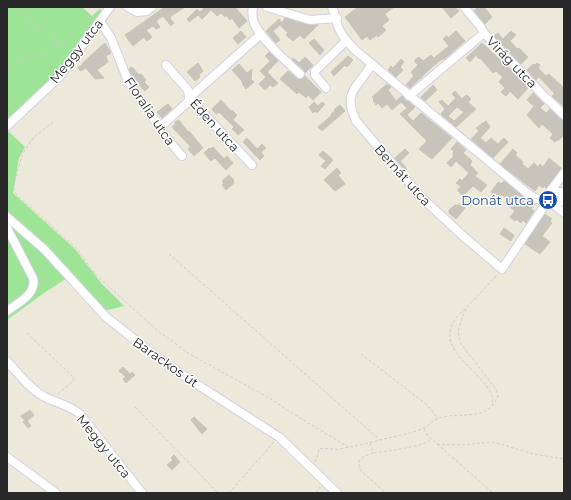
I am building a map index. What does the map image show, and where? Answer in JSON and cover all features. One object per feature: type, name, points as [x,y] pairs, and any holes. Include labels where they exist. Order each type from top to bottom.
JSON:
[{"type":"street","name":"Meggy utca","points":[[7,126],[60,76],[97,18],[110,7]]},
{"type":"street","points":[[128,7],[137,12],[147,11],[152,7]]},
{"type":"street","points":[[253,7],[252,18],[261,34],[300,74]]},
{"type":"street","points":[[267,7],[310,20],[337,18]]},
{"type":"street","points":[[332,7],[337,18],[340,31],[346,40],[371,65],[527,193],[564,213]]},
{"type":"street","points":[[337,18],[339,7]]},
{"type":"street","name":"Virág utca","points":[[464,7],[484,33],[564,115]]},
{"type":"street","name":"Floralia utca","points":[[97,18],[111,38],[128,81],[159,128],[182,156]]},
{"type":"street","points":[[409,96],[484,33]]},
{"type":"street","points":[[159,128],[189,101],[189,98],[261,34]]},
{"type":"street","points":[[326,88],[315,75],[315,71],[346,40]]},
{"type":"street","name":"Éden utca","points":[[166,65],[188,90],[189,98],[252,165]]},
{"type":"street","name":"Bernát utca","points":[[371,65],[366,74],[355,87],[350,98],[352,112],[356,121],[421,197],[463,236],[502,269]]},
{"type":"street","points":[[502,269],[548,203],[549,193],[564,173]]},
{"type":"street","points":[[548,203],[557,204],[562,201],[563,194],[561,192],[549,193]]},
{"type":"street","name":"Barackos út","points":[[7,217],[44,249],[106,317],[178,372],[279,437],[337,493]]},
{"type":"street","points":[[7,228],[35,283],[34,288],[29,294],[7,311]]},
{"type":"street","name":"Meggy utca","points":[[7,361],[38,393],[74,409],[80,414],[142,493]]},
{"type":"street","points":[[8,459],[54,492]]},
{"type":"path","points":[[16,7],[29,19],[34,27],[62,42]]},
{"type":"path","points":[[7,67],[25,57],[41,54],[73,35],[97,18]]},
{"type":"path","points":[[7,88],[7,109]]},
{"type":"path","points":[[54,122],[33,138],[22,155],[14,184],[14,190],[18,196],[77,249],[96,275],[160,333],[172,340],[186,352],[271,399],[348,447]]},
{"type":"path","points":[[169,254],[380,440]]},
{"type":"path","points":[[492,406],[493,397],[489,389],[455,350],[449,332],[457,318],[502,269]]},
{"type":"path","points":[[314,463],[319,449],[340,449],[380,440],[424,428],[430,422],[439,418],[480,414],[492,406],[498,396],[496,389],[461,344],[459,338],[458,332],[460,324],[467,307]]},
{"type":"path","points":[[27,333],[74,378],[73,381],[56,396],[54,401]]},
{"type":"path","points":[[360,354],[426,404],[439,418]]},
{"type":"path","points":[[135,407],[218,493]]},
{"type":"path","points":[[424,428],[428,436],[493,493]]},
{"type":"path","points":[[229,493],[279,437]]},
{"type":"path","points":[[386,493],[361,471],[359,461],[365,456],[373,453],[414,446],[432,439]]},
{"type":"path","points":[[369,442],[373,453]]},
{"type":"path","points":[[437,444],[460,445],[493,442],[533,454],[564,459]]},
{"type":"path","points":[[316,493],[324,482]]},
{"type":"green space","points":[[7,7],[82,7],[92,16],[100,9],[102,11],[90,30],[48,84],[7,121]]},
{"type":"green space","points":[[8,131],[25,147],[19,158],[13,193],[75,249],[101,283],[124,306],[104,311],[8,211],[9,222],[44,252],[67,278],[7,320]]},
{"type":"building","points":[[165,7],[185,7],[171,16],[170,18],[174,23],[171,26],[163,16],[156,21],[160,27],[156,29],[153,26],[146,30],[152,37],[147,41],[144,37],[133,46],[125,35]]},
{"type":"building","points":[[205,7],[235,7],[247,21],[239,28],[232,18],[230,20],[226,15],[225,17],[221,13],[217,16],[211,10],[202,19],[198,15],[189,22],[187,19],[197,9],[200,12]]},
{"type":"building","points":[[358,7],[394,7],[385,14],[389,20],[382,26],[386,30],[378,37],[377,35],[370,40],[367,36],[362,40],[345,17]]},
{"type":"building","points":[[442,7],[455,7],[459,11],[451,18]]},
{"type":"building","points":[[478,7],[484,7],[492,17],[485,24],[474,11]]},
{"type":"building","points":[[285,18],[298,23],[318,25],[304,39],[300,35],[293,41],[286,35],[288,33],[280,25],[273,31],[280,40],[276,43],[266,31],[279,19],[282,23]]},
{"type":"building","points":[[241,31],[246,37],[238,44],[233,38]]},
{"type":"building","points":[[456,31],[465,41],[443,60],[442,59],[432,67],[410,88],[406,85],[414,76],[411,72],[418,65],[414,61],[419,57],[423,61],[431,55],[434,58],[449,46],[443,39],[447,36],[448,38]]},
{"type":"building","points":[[511,31],[516,35],[510,41],[517,49],[519,48],[528,57],[521,64],[494,36],[498,33],[503,39]]},
{"type":"building","points":[[314,39],[324,50],[320,55],[309,43]]},
{"type":"building","points":[[105,43],[111,53],[106,56],[108,62],[97,70],[104,78],[95,79],[86,68],[80,71],[78,67],[83,65],[82,64],[90,56]]},
{"type":"building","points":[[482,43],[528,88],[518,99],[510,91],[506,96],[501,92],[505,88],[499,82],[503,77],[496,71],[493,73],[480,58],[479,59],[476,55],[470,62],[466,58]]},
{"type":"building","points":[[269,52],[278,61],[267,72],[278,83],[273,87],[270,85],[265,90],[259,84],[266,77],[260,71],[270,61],[265,56]]},
{"type":"building","points":[[348,56],[353,60],[347,67],[345,65],[334,76],[331,72]]},
{"type":"building","points":[[305,57],[313,65],[305,73],[304,70],[292,59],[293,58],[299,63]]},
{"type":"building","points":[[401,59],[404,62],[400,67],[403,70],[396,77],[388,70],[391,66],[393,68]]},
{"type":"building","points":[[198,63],[203,71],[199,75],[200,77],[195,81],[187,72]]},
{"type":"building","points":[[537,63],[540,65],[538,68],[546,76],[549,74],[564,88],[564,107],[552,96],[555,94],[539,77],[536,80],[527,70],[533,64],[535,65]]},
{"type":"building","points":[[239,64],[247,73],[252,69],[251,79],[254,82],[246,89],[242,81],[232,70]]},
{"type":"building","points":[[132,67],[146,80],[144,82],[149,87],[145,91],[134,80],[129,69]]},
{"type":"building","points":[[288,71],[298,79],[302,79],[305,76],[321,92],[313,100],[308,95],[306,98],[299,92],[297,94],[280,79]]},
{"type":"building","points":[[387,84],[391,87],[388,90],[396,101],[402,96],[407,102],[408,101],[415,107],[407,115],[413,121],[421,113],[452,138],[432,159],[419,149],[427,141],[400,114],[407,108],[401,102],[392,110],[387,104],[382,108],[378,103],[376,105],[373,100],[374,99],[372,97]]},
{"type":"building","points":[[433,85],[437,90],[425,101],[421,97]]},
{"type":"building","points":[[455,91],[462,99],[466,95],[468,96],[471,99],[468,102],[476,109],[456,127],[441,114],[445,109],[439,102],[442,100],[448,106],[456,98],[452,94]],"holes":[[[457,107],[464,112],[454,121],[448,116]]]},
{"type":"building","points":[[533,93],[544,104],[540,108],[546,113],[550,109],[560,119],[564,120],[564,135],[558,141],[556,140],[555,142],[550,138],[553,134],[542,124],[539,128],[527,115],[534,106],[527,100]]},
{"type":"building","points":[[221,100],[237,115],[233,120],[244,130],[238,135],[232,129],[234,127],[219,112],[217,114],[212,109]]},
{"type":"building","points":[[314,102],[318,106],[322,102],[325,104],[317,113],[315,111],[313,113],[309,107]]},
{"type":"building","points":[[168,104],[172,109],[162,118],[157,112]]},
{"type":"building","points":[[340,105],[345,111],[322,131],[318,127],[332,115],[331,114],[335,111],[334,110]]},
{"type":"building","points":[[179,120],[203,148],[194,156],[188,149],[191,147],[172,127],[175,125],[175,122]]},
{"type":"building","points":[[486,121],[490,127],[480,138],[486,143],[491,138],[498,144],[504,138],[508,142],[493,158],[471,139],[479,131],[476,128]]},
{"type":"building","points":[[247,138],[257,149],[262,144],[266,148],[261,152],[264,156],[260,160],[243,142]]},
{"type":"building","points":[[457,142],[466,150],[463,153],[472,161],[470,165],[478,173],[475,176],[487,185],[481,192],[473,186],[463,196],[457,190],[461,187],[456,183],[460,179],[462,181],[469,173],[456,161],[451,167],[447,163],[454,156],[454,151],[451,149]]},
{"type":"building","points":[[213,147],[224,159],[227,156],[233,163],[226,170],[215,158],[211,161],[204,153],[209,148],[210,149]]},
{"type":"building","points":[[405,149],[409,153],[400,161],[407,169],[405,170],[395,158]]},
{"type":"building","points":[[513,149],[517,153],[515,155],[528,169],[534,163],[538,167],[540,164],[543,167],[549,158],[561,168],[546,188],[539,185],[535,191],[500,164]]},
{"type":"building","points":[[323,151],[333,160],[325,169],[321,166],[326,161],[319,155]]},
{"type":"building","points":[[337,168],[341,173],[338,175],[345,184],[335,191],[324,180]]},
{"type":"building","points":[[229,175],[234,180],[234,183],[226,190],[222,185],[224,183],[222,181]]},
{"type":"building","points":[[504,181],[535,204],[531,209],[534,211],[526,223],[523,220],[521,223],[516,219],[515,221],[510,217],[515,211],[507,205],[510,201],[502,195],[499,198],[491,192],[498,182],[501,184]]},
{"type":"building","points":[[455,205],[462,205],[465,208],[456,219],[449,213],[449,210]]},
{"type":"building","points":[[545,214],[552,219],[550,221],[552,223],[542,236],[550,242],[540,254],[525,244]]},
{"type":"building","points":[[504,228],[514,235],[511,241],[500,234]]},
{"type":"building","points":[[123,367],[130,374],[132,372],[135,375],[126,383],[123,379],[126,377],[119,371]]},
{"type":"building","points":[[30,410],[34,415],[27,421],[31,426],[28,428],[23,422],[25,421],[21,416]]},
{"type":"building","points":[[194,417],[207,429],[202,434],[191,420]]},
{"type":"building","points":[[174,455],[180,462],[172,470],[167,465],[173,460],[171,458]]},
{"type":"place","name":"Donát utca","points":[[548,200]]}]
